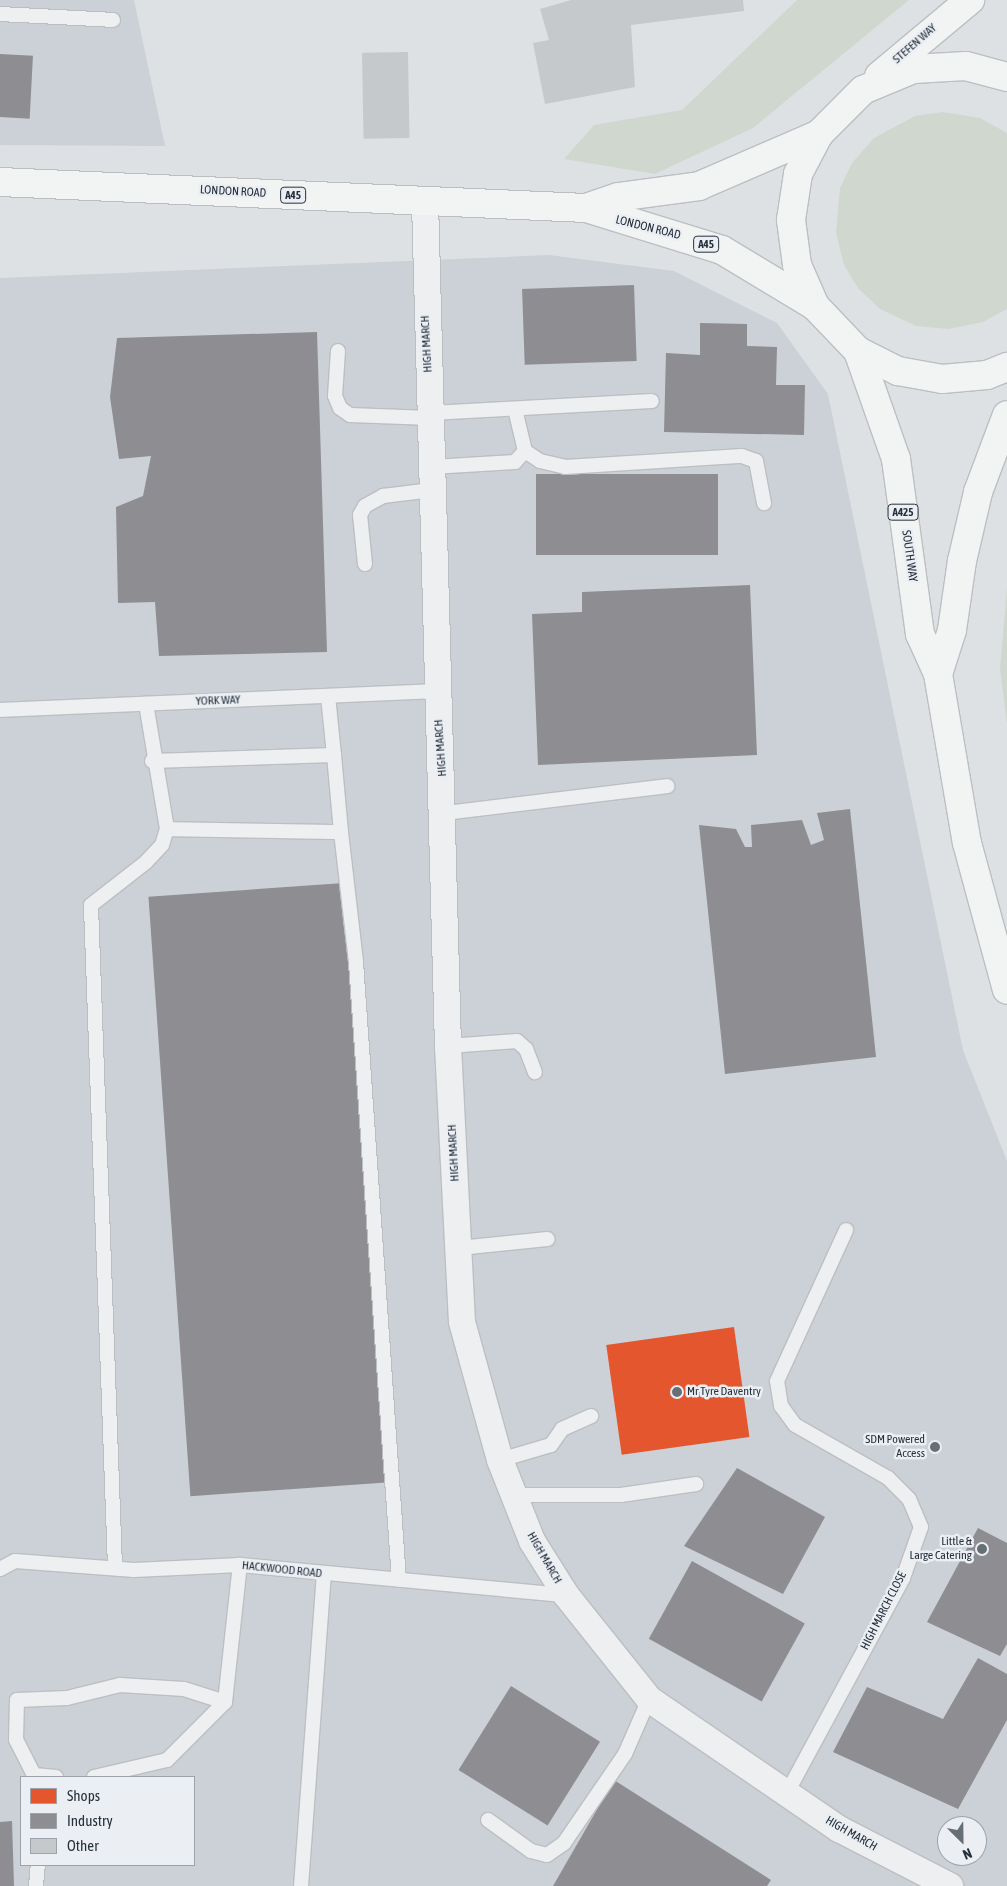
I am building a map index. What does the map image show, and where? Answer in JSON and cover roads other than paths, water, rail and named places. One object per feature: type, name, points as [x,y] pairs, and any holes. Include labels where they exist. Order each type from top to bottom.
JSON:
[{"type":"main road","name":"STEFEN WAY","points":[[818,134],[863,90],[970,0]]},
{"type":"main road","points":[[863,90],[912,69],[966,66],[1007,77]]},
{"type":"main road","points":[[818,134],[798,174],[791,220],[797,265],[815,306],[858,351],[898,371],[942,379],[987,375],[1007,366]]},
{"type":"main road","name":"LONDON ROAD","points":[[586,208],[618,197],[699,186],[818,134]]},
{"type":"main road","name":"LONDON ROAD","points":[[0,182],[586,208],[722,250],[815,306]]},
{"type":"main road","name":"SOUTH WAY","points":[[858,351],[896,460],[920,634],[938,674],[966,843],[1007,990]]},
{"type":"main road","name":"SOUTH WAY","points":[[938,674],[952,630],[962,561],[978,492],[1007,415]]},
{"type":"street","name":"HIGH MARCH","points":[[425,202],[437,691],[445,813],[448,1046],[462,1322],[500,1460],[516,1495],[532,1542],[566,1595],[649,1699],[788,1791],[838,1829],[950,1886]]},
{"type":"lane","points":[[0,14],[113,20]]},
{"type":"lane","points":[[338,351],[335,396],[340,408],[350,415],[431,416],[652,401]]},
{"type":"lane","points":[[515,409],[525,451],[540,461],[565,467],[742,456],[756,461],[764,503]]},
{"type":"lane","points":[[365,564],[360,515],[365,506],[383,496],[432,478],[515,462],[525,451]]},
{"type":"lane","name":"YORK WAY","points":[[0,710],[437,691]]},
{"type":"lane","points":[[328,696],[356,962],[399,1580]]},
{"type":"lane","points":[[115,1567],[91,905],[146,862],[162,845],[166,830],[152,761],[146,704]]},
{"type":"lane","points":[[152,761],[334,755]]},
{"type":"lane","points":[[445,813],[667,786]]},
{"type":"lane","points":[[166,830],[341,832]]},
{"type":"lane","points":[[448,1046],[517,1041],[526,1049],[535,1072]]},
{"type":"lane","name":"HIGH MARCH CLOSE","points":[[788,1791],[902,1578],[920,1527],[909,1499],[888,1478],[795,1426],[781,1406],[777,1381],[846,1230]]},
{"type":"lane","points":[[459,1248],[548,1239]]},
{"type":"lane","points":[[500,1460],[551,1445],[562,1429],[591,1416]]},
{"type":"lane","points":[[516,1495],[621,1495],[696,1484]]},
{"type":"lane","name":"HACKWOOD ROAD","points":[[0,1569],[15,1561],[115,1567],[240,1565],[324,1575],[566,1595]]},
{"type":"lane","points":[[98,1776],[167,1760],[225,1702],[240,1565]]},
{"type":"lane","points":[[301,1886],[324,1575]]},
{"type":"lane","points":[[41,1776],[34,1775],[16,1740],[17,1700],[67,1698],[120,1685],[184,1689],[225,1702]]},
{"type":"lane","points":[[488,1820],[531,1852],[547,1855],[564,1843],[625,1754],[649,1699]]},
{"type":"lane","points":[[36,1886],[38,1866]]},
{"type":"place","name":"Mr Tyre Daventry","points":[[677,1392]]},
{"type":"place","name":"SDM Powered Access","points":[[935,1447]]},
{"type":"place","name":"Little & Large Catering","points":[[982,1549]]}]
